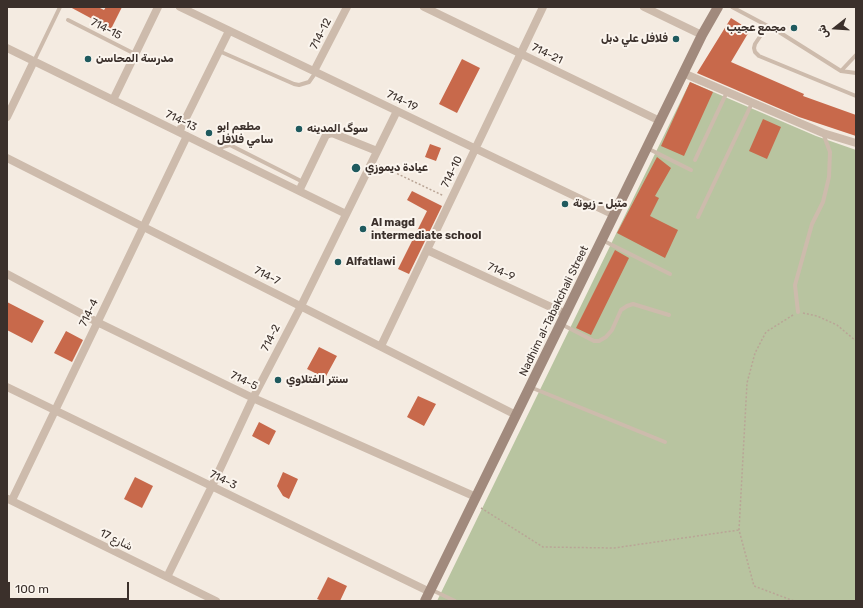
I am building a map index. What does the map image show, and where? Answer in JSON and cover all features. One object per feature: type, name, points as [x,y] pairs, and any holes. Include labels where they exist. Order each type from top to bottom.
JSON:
[{"type":"main road","name":"Nadhim al-Tabakchali Street","points":[[429,594],[715,7]]},
{"type":"main road","name":"Nadhim al-Tabakchali Street","points":[[703,33],[718,7]]},
{"type":"street","points":[[113,100],[158,7]]},
{"type":"street","name":"714-19","points":[[180,7],[614,215]]},
{"type":"street","name":"714-12","points":[[315,72],[347,7]]},
{"type":"street","name":"714-21","points":[[424,7],[660,121]]},
{"type":"street","name":"714-10","points":[[381,346],[543,7]]},
{"type":"street","points":[[644,7],[703,33]]},
{"type":"street","points":[[179,132],[229,31]]},
{"type":"street","name":"714-13","points":[[7,48],[346,214]]},
{"type":"street","points":[[7,117],[34,61]]},
{"type":"street","points":[[683,73],[823,133],[856,143]]},
{"type":"street","name":"714-2","points":[[167,577],[253,398],[397,111]]},
{"type":"street","points":[[299,191],[326,135],[332,133],[377,151]]},
{"type":"street","name":"714-4","points":[[9,499],[55,410],[187,136]]},
{"type":"street","name":"714-7","points":[[7,158],[516,415]]},
{"type":"street","name":"714-9","points":[[427,250],[566,314]]},
{"type":"street","name":"714-5","points":[[7,274],[97,322],[253,398],[475,500]]},
{"type":"street","name":"714-3","points":[[7,387],[212,486],[429,594]]},
{"type":"street","name":"شارع 17","points":[[9,499],[216,601]]},
{"type":"lane","points":[[34,61],[60,7]]},
{"type":"lane","points":[[732,7],[841,71],[856,73]]},
{"type":"lane","name":"714-15","points":[[68,20],[135,54]]},
{"type":"lane","points":[[766,26],[754,48],[755,52],[759,56],[856,96]]},
{"type":"lane","points":[[219,51],[294,84],[299,85],[309,82],[315,72]]},
{"type":"lane","points":[[841,71],[856,55]]},
{"type":"lane","points":[[695,160],[728,92]]},
{"type":"lane","points":[[698,217],[752,103]]},
{"type":"lane","points":[[798,312],[795,285],[812,224],[823,202],[829,177],[830,152],[823,133]]},
{"type":"lane","points":[[219,152],[222,148],[230,145],[303,182]]},
{"type":"lane","points":[[647,148],[691,170]]},
{"type":"lane","points":[[602,240],[670,274]]},
{"type":"lane","points":[[561,324],[594,341],[598,341],[606,337],[612,330],[621,310],[627,306],[633,304],[669,315]]},
{"type":"lane","points":[[530,387],[664,442]]},
{"type":"lane","points":[[429,594],[455,601]]},
{"type":"path","points":[[372,162],[452,199]]},
{"type":"path","points":[[794,601],[754,586],[739,530],[747,383],[755,353],[766,332],[798,312],[817,316],[838,325],[856,341]]},
{"type":"path","points":[[475,500],[543,547],[614,548],[739,530]]},
{"type":"green space","points":[[690,82],[816,136],[856,150],[856,601],[437,601]]},
{"type":"building","points":[[70,7],[98,7],[104,10],[106,7],[122,7],[111,29]]},
{"type":"building","points":[[731,18],[750,30],[731,62],[804,94],[803,96],[856,115],[856,136],[799,117],[697,73]]},
{"type":"building","points":[[462,59],[480,68],[457,113],[439,104]]},
{"type":"building","points":[[690,82],[713,92],[684,156],[661,146]]},
{"type":"building","points":[[763,119],[781,127],[767,159],[749,151]]},
{"type":"building","points":[[430,144],[441,148],[436,161],[425,157]]},
{"type":"building","points":[[657,157],[671,168],[655,196],[659,198],[650,216],[678,230],[665,258],[617,233]]},
{"type":"building","points":[[412,191],[442,206],[409,274],[398,269],[427,211],[407,200]]},
{"type":"building","points":[[615,250],[629,258],[591,335],[576,328]]},
{"type":"building","points":[[7,302],[44,321],[32,343],[7,330]]},
{"type":"building","points":[[66,331],[83,340],[72,362],[54,353]]},
{"type":"building","points":[[319,347],[337,356],[325,378],[307,369]]},
{"type":"building","points":[[418,396],[436,404],[424,426],[407,417]]},
{"type":"building","points":[[259,422],[276,431],[269,445],[252,436]]},
{"type":"building","points":[[283,472],[298,479],[289,499],[283,496],[277,486]]},
{"type":"building","points":[[135,477],[153,486],[142,508],[124,499]]},
{"type":"building","points":[[328,577],[347,586],[340,601],[322,601],[317,599]]},
{"type":"place","name":"مجمع عجيب","points":[[794,28]]},
{"type":"place","name":"فلافل علي دبل","points":[[676,39]]},
{"type":"place","name":"مدرسة المحاسن","points":[[88,59]]},
{"type":"place","name":"سوگ المدينه","points":[[299,129]]},
{"type":"place","name":"مطعم ابو سامي فلافل","points":[[209,133]]},
{"type":"place","name":"عيادة ديموزي","points":[[356,168]]},
{"type":"place","name":"متبل - زيونة","points":[[565,204]]},
{"type":"place","name":"Al magd intermediate school","points":[[363,229]]},
{"type":"place","name":"Alfatlawi","points":[[338,262]]},
{"type":"place","name":"سنتر الفتلاوي","points":[[278,380]]}]
